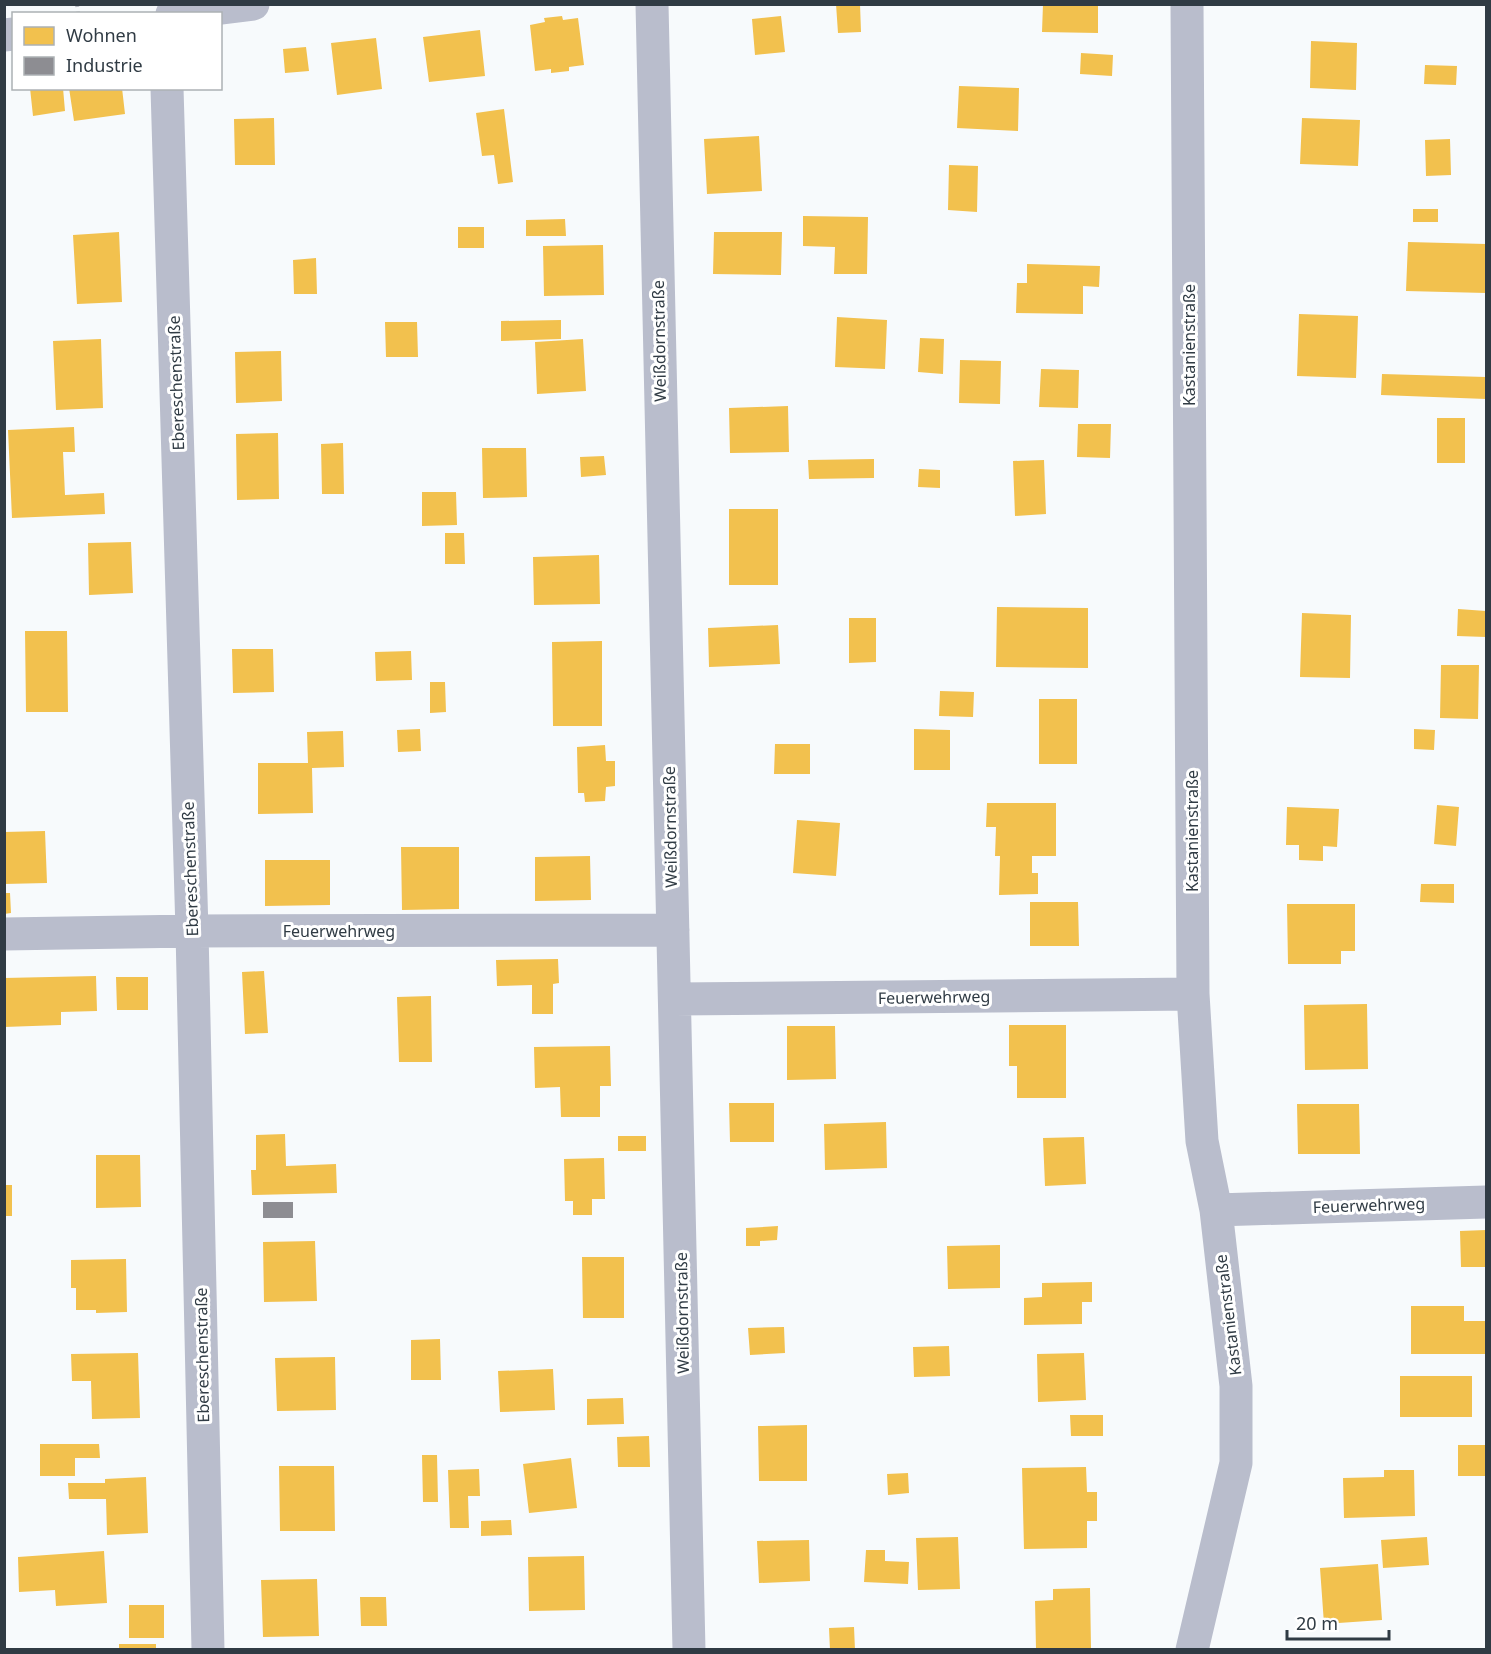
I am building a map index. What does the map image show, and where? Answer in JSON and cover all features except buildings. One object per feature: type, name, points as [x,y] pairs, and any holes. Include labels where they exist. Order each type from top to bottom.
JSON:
[{"type":"street","points":[[188,12],[253,4]]},
{"type":"street","name":"Weißdornstraße","points":[[652,4],[689,1650]]},
{"type":"street","name":"Kastanienstraße","points":[[1187,4],[1193,994],[1202,1141],[1216,1210],[1236,1386],[1236,1463],[1192,1650]]},
{"type":"street","name":"Ebereschenstraße","points":[[167,90],[192,931],[208,1650]]},
{"type":"street","name":"Feuerwehrweg","points":[[4,934],[192,931],[673,930]]},
{"type":"street","name":"Feuerwehrweg","points":[[675,999],[1193,994]]},
{"type":"street","name":"Feuerwehrweg","points":[[1216,1210],[1486,1202]]}]
